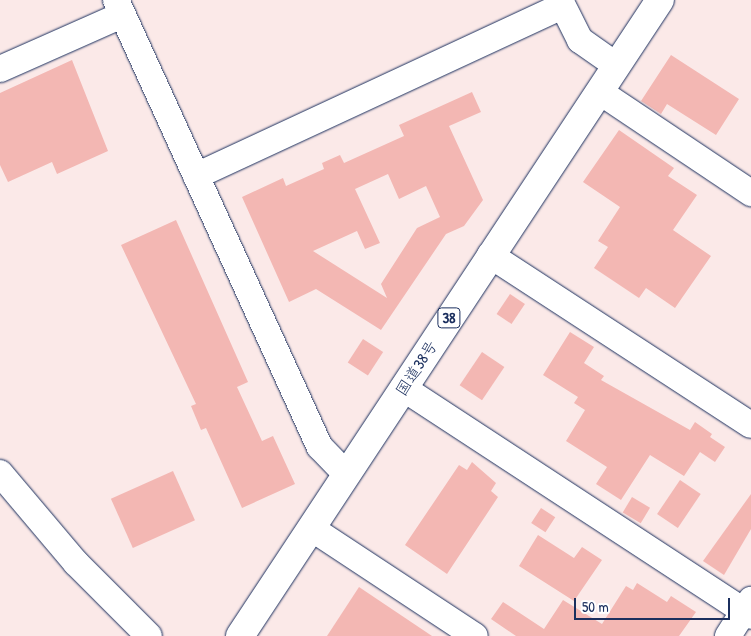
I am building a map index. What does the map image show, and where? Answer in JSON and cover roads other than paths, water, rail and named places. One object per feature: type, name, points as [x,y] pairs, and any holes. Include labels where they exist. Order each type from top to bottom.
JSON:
[{"type":"highway","name":"国道38号","points":[[240,636],[660,0]]},
{"type":"street","points":[[196,176],[561,3],[580,40],[617,66]]},
{"type":"street","points":[[0,70],[119,7],[320,447],[346,474]]},
{"type":"street","points":[[600,92],[751,193]]},
{"type":"street","points":[[490,255],[751,425]]},
{"type":"street","points":[[403,388],[749,609],[728,636]]},
{"type":"street","points":[[0,473],[76,562],[148,636]]},
{"type":"street","points":[[311,528],[475,636]]}]
